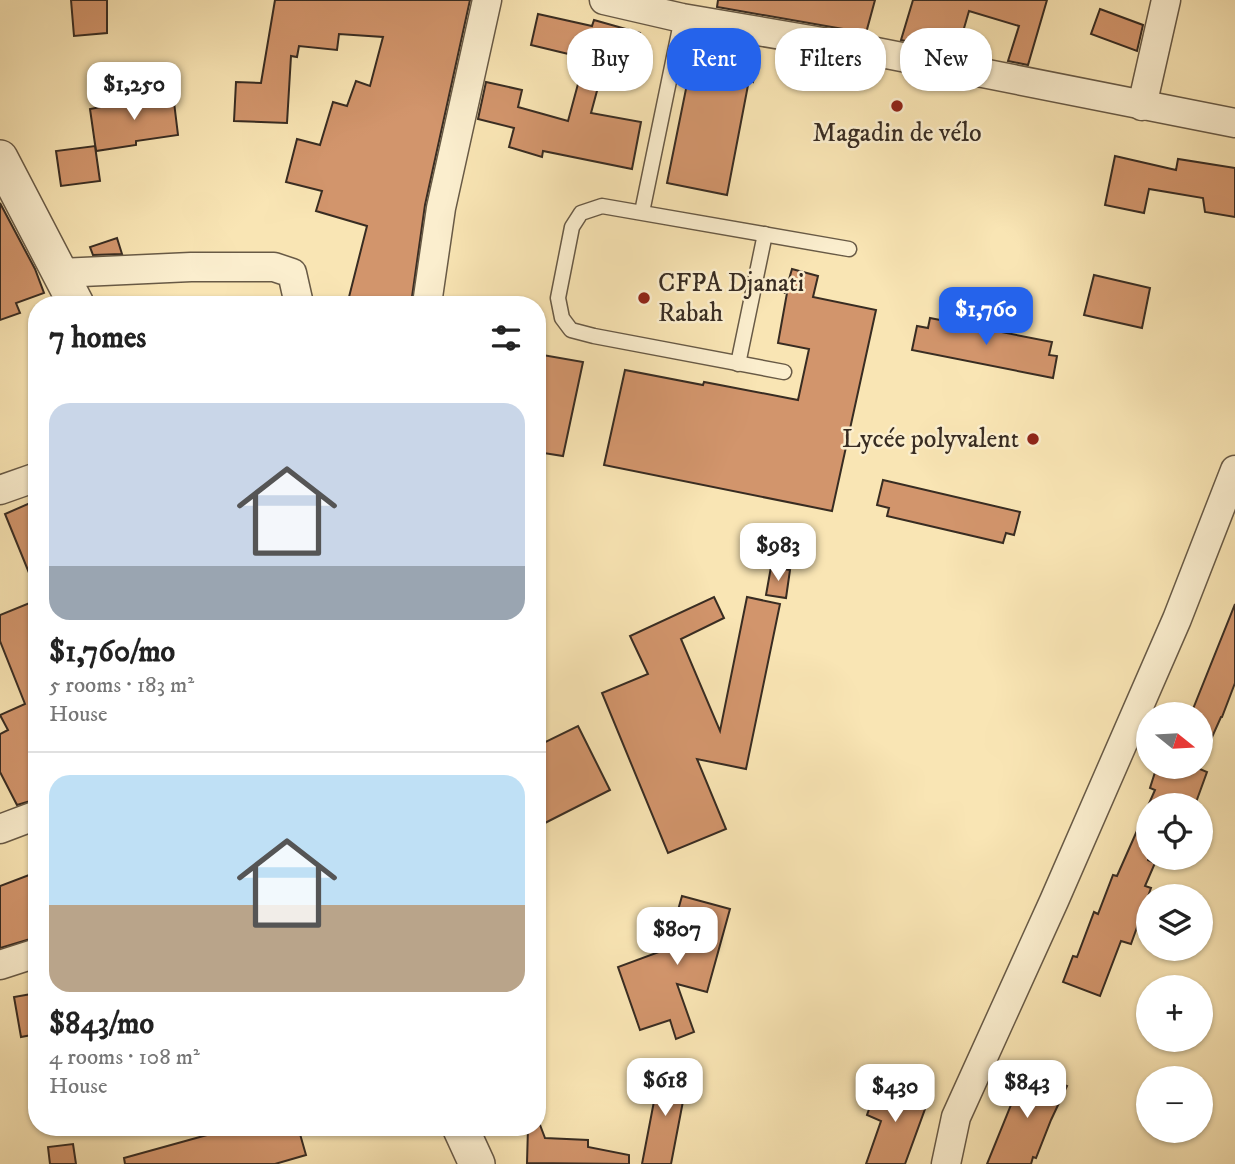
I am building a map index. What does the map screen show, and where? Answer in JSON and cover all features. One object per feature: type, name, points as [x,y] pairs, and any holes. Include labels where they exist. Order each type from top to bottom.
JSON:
[{"type":"street","points":[[428,296],[440,208],[487,0]]},
{"type":"street","points":[[604,0],[682,18],[846,46],[1235,123]]},
{"type":"street","points":[[1142,106],[1166,0]]},
{"type":"street","points":[[0,158],[72,296]]},
{"type":"street","points":[[60,273],[191,267],[274,267],[292,273],[297,296]]},
{"type":"street","points":[[946,1164],[956,1117],[1177,619],[1235,470]]},
{"type":"street","points":[[0,490],[28,480]]},
{"type":"street","points":[[0,829],[28,818]]},
{"type":"street","points":[[0,965],[28,956]]},
{"type":"street","points":[[464,1136],[477,1164]]},
{"type":"lane","points":[[642,212],[682,18]]},
{"type":"lane","points":[[784,372],[571,330],[562,318],[558,299],[572,226],[580,213],[602,206],[849,249]]},
{"type":"lane","points":[[738,364],[765,234]]},
{"type":"building","points":[[71,0],[107,0],[107,33],[74,36]]},
{"type":"building","points":[[275,0],[470,0],[425,205],[412,296],[349,296],[367,226],[316,211],[322,191],[286,182],[297,139],[320,145],[333,102],[347,106],[356,81],[370,86],[383,37],[339,34],[337,50],[299,46],[297,57],[291,56],[287,123],[234,121],[236,82],[261,83]]},
{"type":"building","points":[[718,0],[875,0],[867,28],[837,28],[717,7]]},
{"type":"building","points":[[913,0],[1047,0],[1028,65],[1008,61],[1019,26],[969,11],[964,28],[905,28]]},
{"type":"building","points":[[1100,9],[1143,25],[1137,51],[1091,34]]},
{"type":"building","points":[[538,14],[592,26],[594,20],[622,28],[567,28],[567,54],[531,45]]},
{"type":"building","points":[[486,82],[522,90],[518,107],[568,121],[576,91],[597,91],[591,113],[641,122],[632,169],[543,151],[542,157],[509,147],[514,128],[478,119]]},
{"type":"building","points":[[686,91],[747,91],[727,195],[667,183]]},
{"type":"building","points":[[173,94],[178,135],[136,141],[136,145],[96,151],[90,109]]},
{"type":"building","points":[[95,146],[100,181],[61,186],[56,151]]},
{"type":"building","points":[[1115,156],[1176,170],[1178,159],[1235,168],[1235,217],[1205,212],[1203,198],[1149,189],[1144,213],[1105,205]]},
{"type":"building","points":[[0,203],[35,269],[44,293],[28,296],[28,299],[16,303],[20,313],[0,320]]},
{"type":"building","points":[[117,238],[122,254],[93,255],[90,247]]},
{"type":"building","points":[[792,269],[818,276],[813,297],[876,310],[832,511],[604,465],[625,370],[798,400],[809,349],[778,343],[785,293]]},
{"type":"building","points":[[1094,275],[1150,288],[1142,328],[1084,315]]},
{"type":"building","points":[[930,318],[1052,342],[1049,355],[1057,356],[1053,378],[912,350],[917,326],[928,328]]},
{"type":"building","points":[[546,356],[583,362],[563,456],[546,453]]},
{"type":"building","points":[[883,480],[1020,512],[1014,535],[1006,533],[1003,543],[887,516],[889,508],[877,505]]},
{"type":"building","points":[[28,504],[28,570],[5,514]]},
{"type":"building","points":[[771,567],[790,570],[786,598],[766,595]]},
{"type":"building","points":[[714,597],[724,618],[681,639],[720,731],[747,597],[780,604],[746,769],[697,759],[726,829],[668,853],[602,693],[648,674],[630,636]]},
{"type":"building","points":[[28,604],[28,802],[17,805],[0,772],[0,734],[8,730],[0,715],[25,704],[0,641],[0,615]]},
{"type":"building","points":[[1235,604],[1235,683],[1213,735],[1213,702],[1196,702]]},
{"type":"building","points":[[578,726],[610,790],[546,822],[546,742]]},
{"type":"building","points":[[1153,779],[1204,779],[1199,793],[1154,793],[1155,790],[1150,788]]},
{"type":"building","points":[[1136,833],[1136,870],[1152,870],[1146,884],[1136,884],[1136,930],[1131,944],[1121,941],[1100,996],[1063,982],[1073,956],[1077,957],[1094,912],[1098,914],[1113,875],[1117,876]]},
{"type":"building","points":[[28,875],[28,940],[0,948],[0,886]]},
{"type":"building","points":[[682,896],[730,909],[707,992],[677,984],[694,1032],[676,1039],[670,1020],[640,1030],[618,967],[667,949]]},
{"type":"building","points":[[28,995],[28,1036],[21,1037],[14,997]]},
{"type":"building","points":[[1026,1068],[1067,1086],[1031,1164],[987,1164]]},
{"type":"building","points":[[660,1070],[688,1075],[671,1164],[642,1164]]},
{"type":"building","points":[[890,1084],[929,1098],[905,1164],[866,1164],[881,1121],[867,1115],[876,1090],[887,1094]]},
{"type":"building","points":[[203,1136],[301,1136],[306,1155],[275,1164],[125,1164],[124,1158]]},
{"type":"building","points":[[528,1136],[588,1140],[588,1147],[629,1155],[629,1164],[527,1163]]},
{"type":"building","points":[[73,1144],[76,1164],[50,1164],[48,1147]]},
{"type":"place","name":"Magadin de vélo","points":[[897,106]]},
{"type":"place","name":"CFPA Djanati Rabah","points":[[644,298]]},
{"type":"place","name":"Lycée polyvalent","points":[[1033,439]]}]
